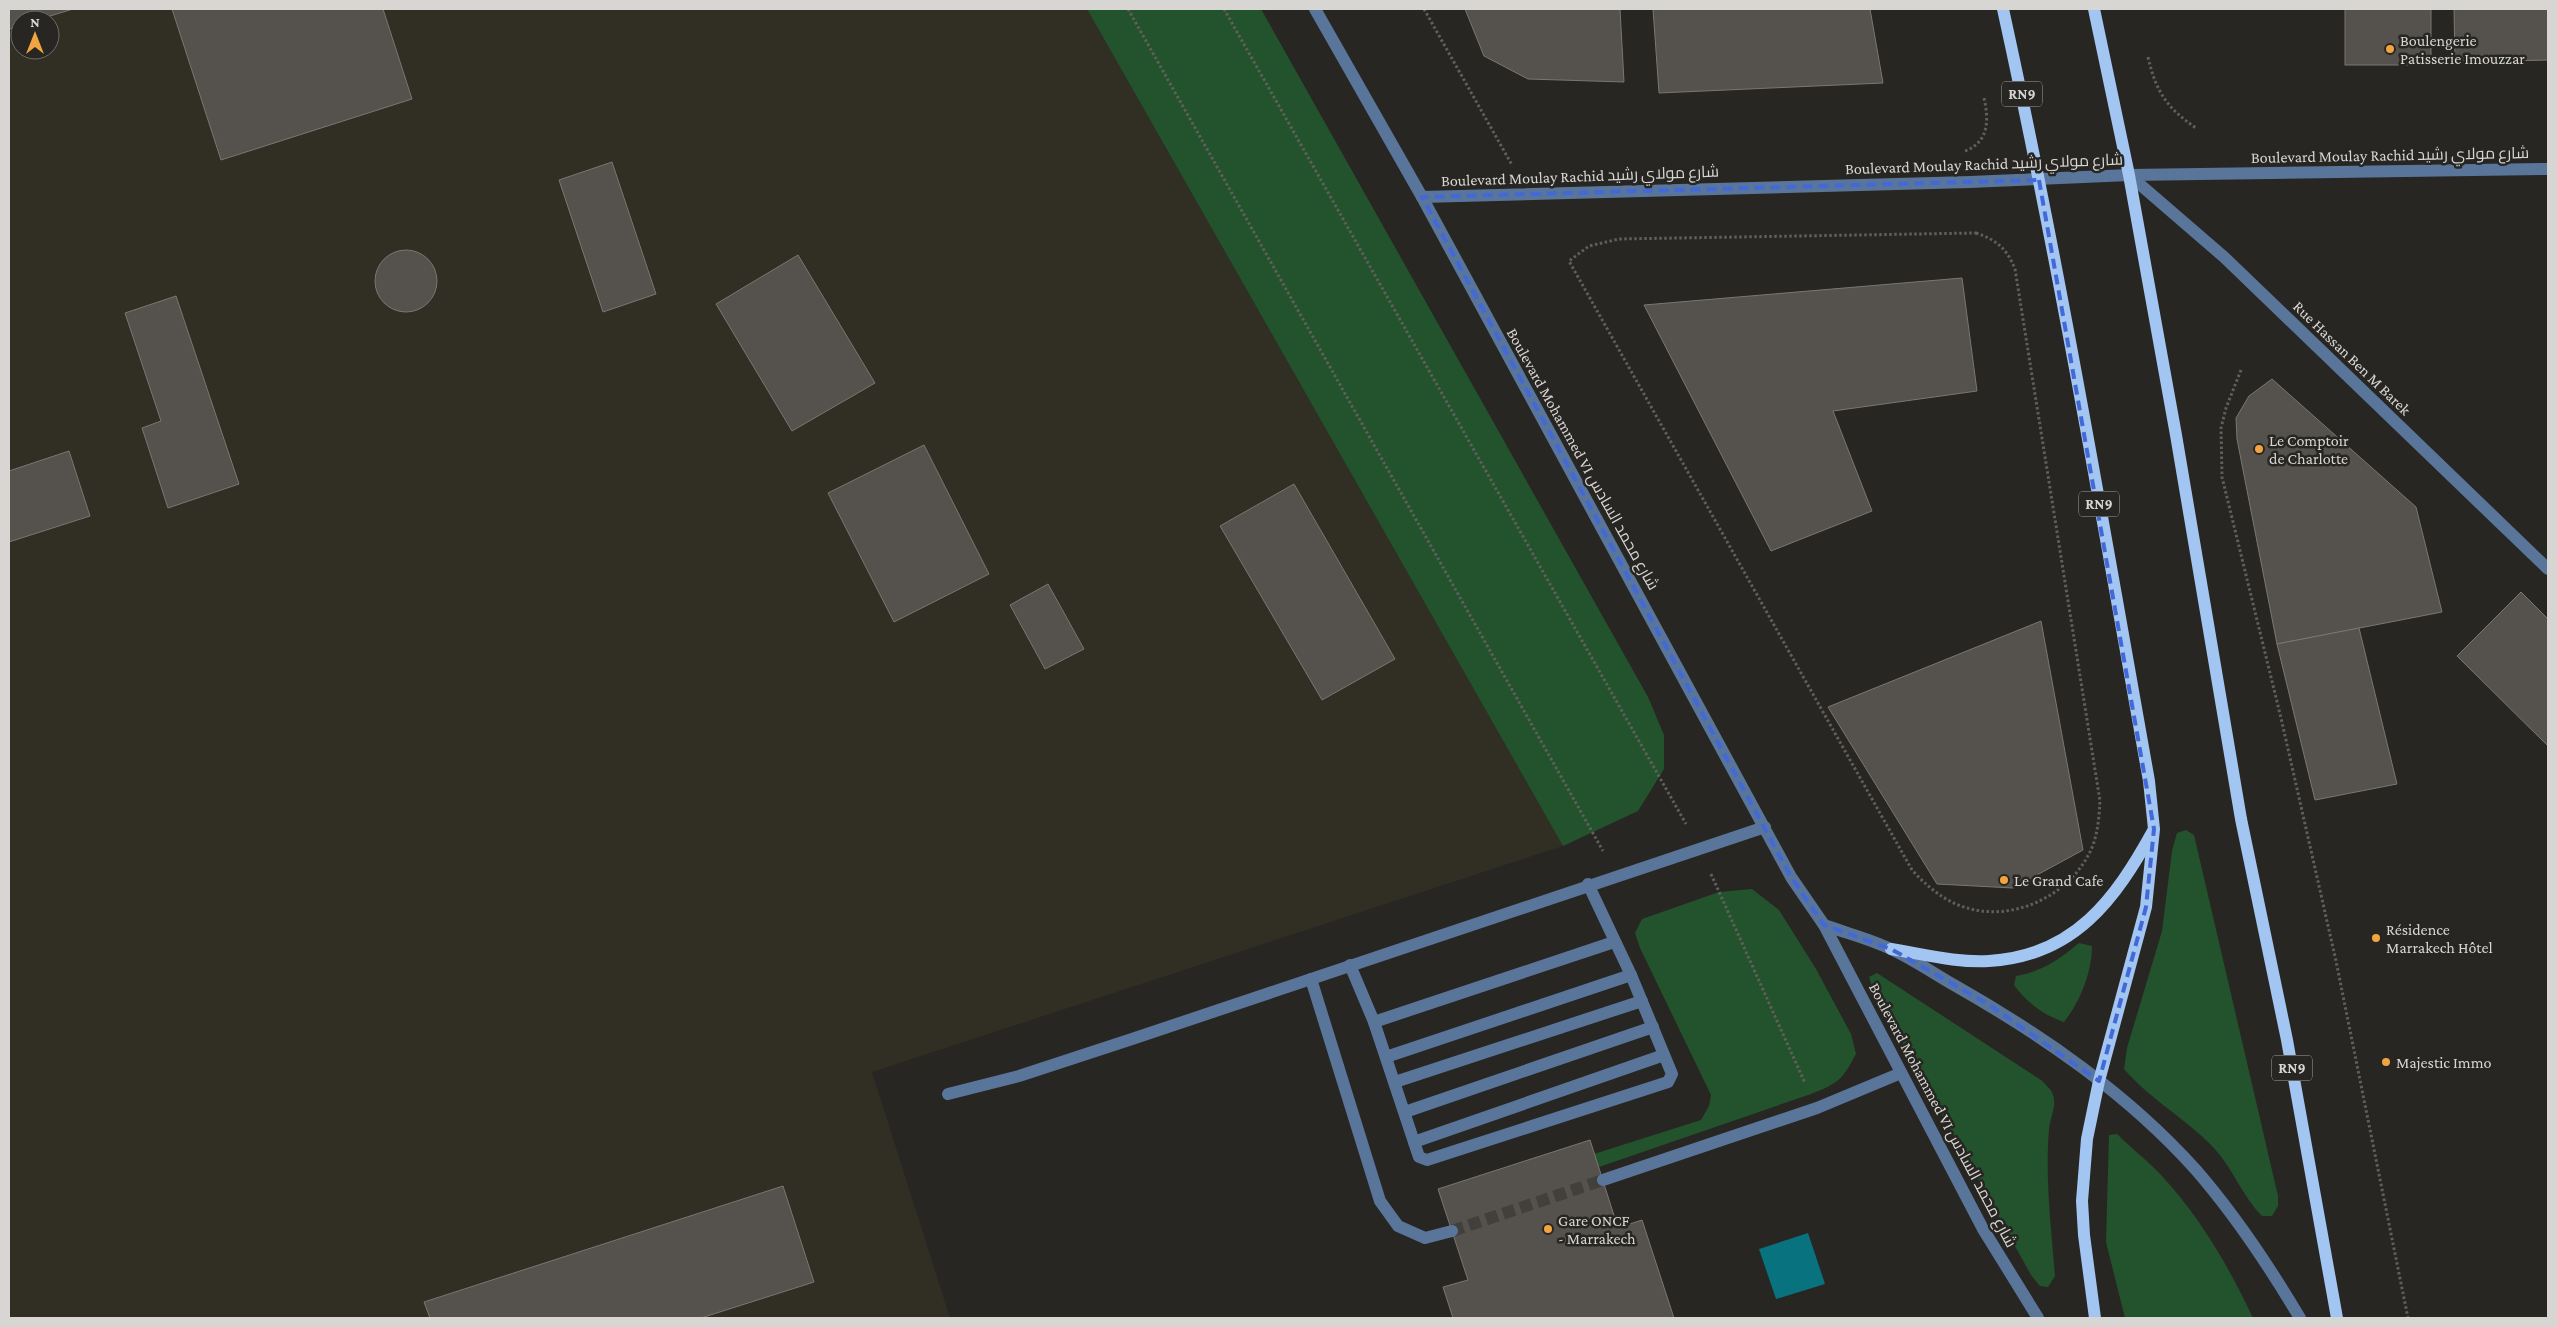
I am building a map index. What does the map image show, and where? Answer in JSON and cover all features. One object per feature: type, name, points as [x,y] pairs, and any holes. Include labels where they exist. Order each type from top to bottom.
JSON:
[{"type":"main road","name":"RN9","points":[[2003,9],[2039,180],[2142,742],[2154,829],[2146,907],[2099,1081],[2087,1139],[2082,1201],[2084,1236],[2095,1318]]},
{"type":"main road","name":"RN9","points":[[2094,9],[2129,175],[2176,435],[2240,819],[2287,1040],[2337,1318]]},
{"type":"main road","points":[[1891,949],[1956,959],[1988,961],[2033,955],[2070,935],[2106,904],[2132,870],[2154,829]]},
{"type":"street","name":"Boulevard Mohammed VI شارع محمد السادس","points":[[1315,9],[1422,197],[1791,877],[1824,925],[1983,1229],[2038,1318]]},
{"type":"street","name":"Boulevard Moulay Rachid شارع مولاي رشيد","points":[[1422,197],[2039,180],[2129,175],[2548,169]]},
{"type":"street","name":"Rue Hassan Ben M Barek","points":[[2129,175],[2224,257],[2548,569]]},
{"type":"street","points":[[948,1094],[1019,1076],[1350,966],[1588,884],[1765,827]]},
{"type":"street","points":[[1350,966],[1374,1022],[1419,1157],[1426,1160],[1668,1082],[1672,1074],[1631,975],[1588,884]]},
{"type":"street","points":[[1824,925],[1891,949],[2028,1028],[2099,1081],[2163,1136],[2196,1170],[2228,1208],[2257,1249],[2300,1318]]},
{"type":"street","points":[[1374,1022],[1614,942]]},
{"type":"street","points":[[1386,1057],[1631,975]]},
{"type":"street","points":[[1311,979],[1380,1201],[1398,1226],[1425,1238],[1452,1231]]},
{"type":"street","points":[[1395,1082],[1642,1001]]},
{"type":"street","points":[[1405,1112],[1653,1027]]},
{"type":"street","points":[[1414,1142],[1664,1055]]},
{"type":"street","points":[[1603,1180],[1817,1108],[1901,1074]]},
{"type":"path","points":[[1128,9],[1594,832],[1614,876]]},
{"type":"path","points":[[1224,9],[1700,848],[1817,1108]]},
{"type":"path","points":[[1424,9],[1512,165],[1522,165]]},
{"type":"path","points":[[2148,57],[2153,80],[2163,99],[2178,116],[2196,128]]},
{"type":"path","points":[[1956,152],[1966,151],[1976,146],[1983,137],[1988,124],[1984,98]]},
{"type":"path","points":[[1976,233],[1990,237],[2002,245],[2010,256],[2015,269],[2099,791],[2098,825],[2092,848],[2080,869],[2063,887],[2043,900],[2020,909],[1996,912],[1972,909],[1949,901],[1929,888],[1912,870],[1569,261],[1589,246],[1619,239],[1976,233]]},
{"type":"path","points":[[2240,370],[2221,428],[2222,477],[2281,718],[2336,961],[2408,1318]]},
{"type":"highlighted area","points":[[2039,180],[2154,829],[2146,907],[2099,1081],[1988,1004],[1891,949],[1824,925],[1791,877],[1422,197]]},
{"type":"shaded area","points":[[9,9],[1087,9],[1563,846],[872,1072],[950,1318],[9,1318]]},
{"type":"green space","points":[[1087,9],[1261,9],[1648,697],[1664,735],[1664,769],[1638,811],[1563,846]]},
{"type":"green space","points":[[2186,830],[2194,835],[2278,1196],[2278,1206],[2272,1216],[2262,1216],[2255,1208],[2213,1147],[2145,1090],[2124,1069],[2127,1048],[2162,931],[2172,851],[2177,833]]},
{"type":"green space","points":[[1752,889],[1779,910],[1816,969],[1851,1034],[1856,1054],[1839,1080],[1811,1094],[1599,1167],[1594,1154],[1701,1120],[1709,1106],[1711,1095],[1640,948],[1635,933],[1642,919],[1719,892]]},
{"type":"green space","points":[[2079,943],[2092,946],[2090,966],[2080,996],[2064,1022],[2036,1007],[2014,985],[2016,976],[2050,964]]},
{"type":"green space","points":[[1877,973],[2041,1080],[2052,1093],[2054,1108],[2049,1129],[2048,1166],[2055,1276],[2048,1287],[2040,1286],[2031,1275],[1874,992],[1869,977]]},
{"type":"green space","points":[[2117,1134],[2162,1176],[2189,1208],[2224,1261],[2253,1318],[2125,1318],[2106,1242],[2109,1135]]},
{"type":"water","points":[[1808,1233],[1825,1284],[1776,1299],[1759,1249]]},
{"type":"building","points":[[9,9],[73,9],[60,13],[60,10],[10,10],[9,29]]},
{"type":"building","points":[[172,9],[383,9],[412,99],[221,160]]},
{"type":"building","points":[[1465,9],[1620,9],[1624,82],[1528,79],[1484,56]]},
{"type":"building","points":[[1653,9],[1870,9],[1883,83],[1659,93]]},
{"type":"building","points":[[2345,9],[2431,9],[2431,65],[2345,65]]},
{"type":"building","points":[[2454,9],[2548,9],[2548,60],[2455,62]]},
{"type":"building","points":[[612,162],[656,294],[603,312],[559,180]]},
{"type":"building","points":[[406,250],[418,253],[428,259],[434,269],[437,281],[434,293],[428,303],[418,309],[406,312],[394,309],[384,303],[378,293],[375,281],[378,269],[384,259],[394,253]]},
{"type":"building","points":[[798,255],[875,383],[792,431],[716,304]]},
{"type":"building","points":[[1962,278],[1977,391],[1833,411],[1872,511],[1771,551],[1644,305]]},
{"type":"building","points":[[176,296],[239,484],[168,508],[142,428],[161,421],[125,313]]},
{"type":"building","points":[[2272,379],[2416,507],[2442,612],[2277,644],[2237,439],[2236,418],[2249,396]]},
{"type":"building","points":[[924,445],[989,574],[894,622],[828,493]]},
{"type":"building","points":[[69,451],[90,516],[9,542],[9,471]]},
{"type":"building","points":[[1294,484],[1395,659],[1322,700],[1220,526]]},
{"type":"building","points":[[1048,584],[1084,649],[1045,669],[1010,605]]},
{"type":"building","points":[[2521,592],[2548,619],[2548,746],[2457,656]]},
{"type":"building","points":[[2041,621],[2083,850],[2013,888],[1937,884],[1828,707]]},
{"type":"building","points":[[2359,628],[2397,784],[2315,800],[2277,644]]},
{"type":"building","name":"Gare ONCF - Marrakech","points":[[1590,1140],[1618,1228],[1642,1220],[1674,1318],[1453,1318],[1443,1287],[1468,1280],[1438,1189]]},
{"type":"building","points":[[783,1186],[814,1282],[701,1318],[430,1318],[424,1302]]},
{"type":"tunnel","points":[[1452,1231],[1603,1180]]},
{"type":"place","name":"Boulengerie Patisserie Imouzzar","points":[[2390,49]]},
{"type":"place","name":"Le Comptoir de Charlotte","points":[[2259,449]]},
{"type":"place","name":"Le Grand Cafe","points":[[2004,880]]},
{"type":"place","name":"Résidence Marrakech Hôtel","points":[[2376,938]]},
{"type":"place","name":"Majestic Immo","points":[[2386,1062]]},
{"type":"place","name":"Gare ONCF - Marrakech","points":[[1548,1229]]}]
